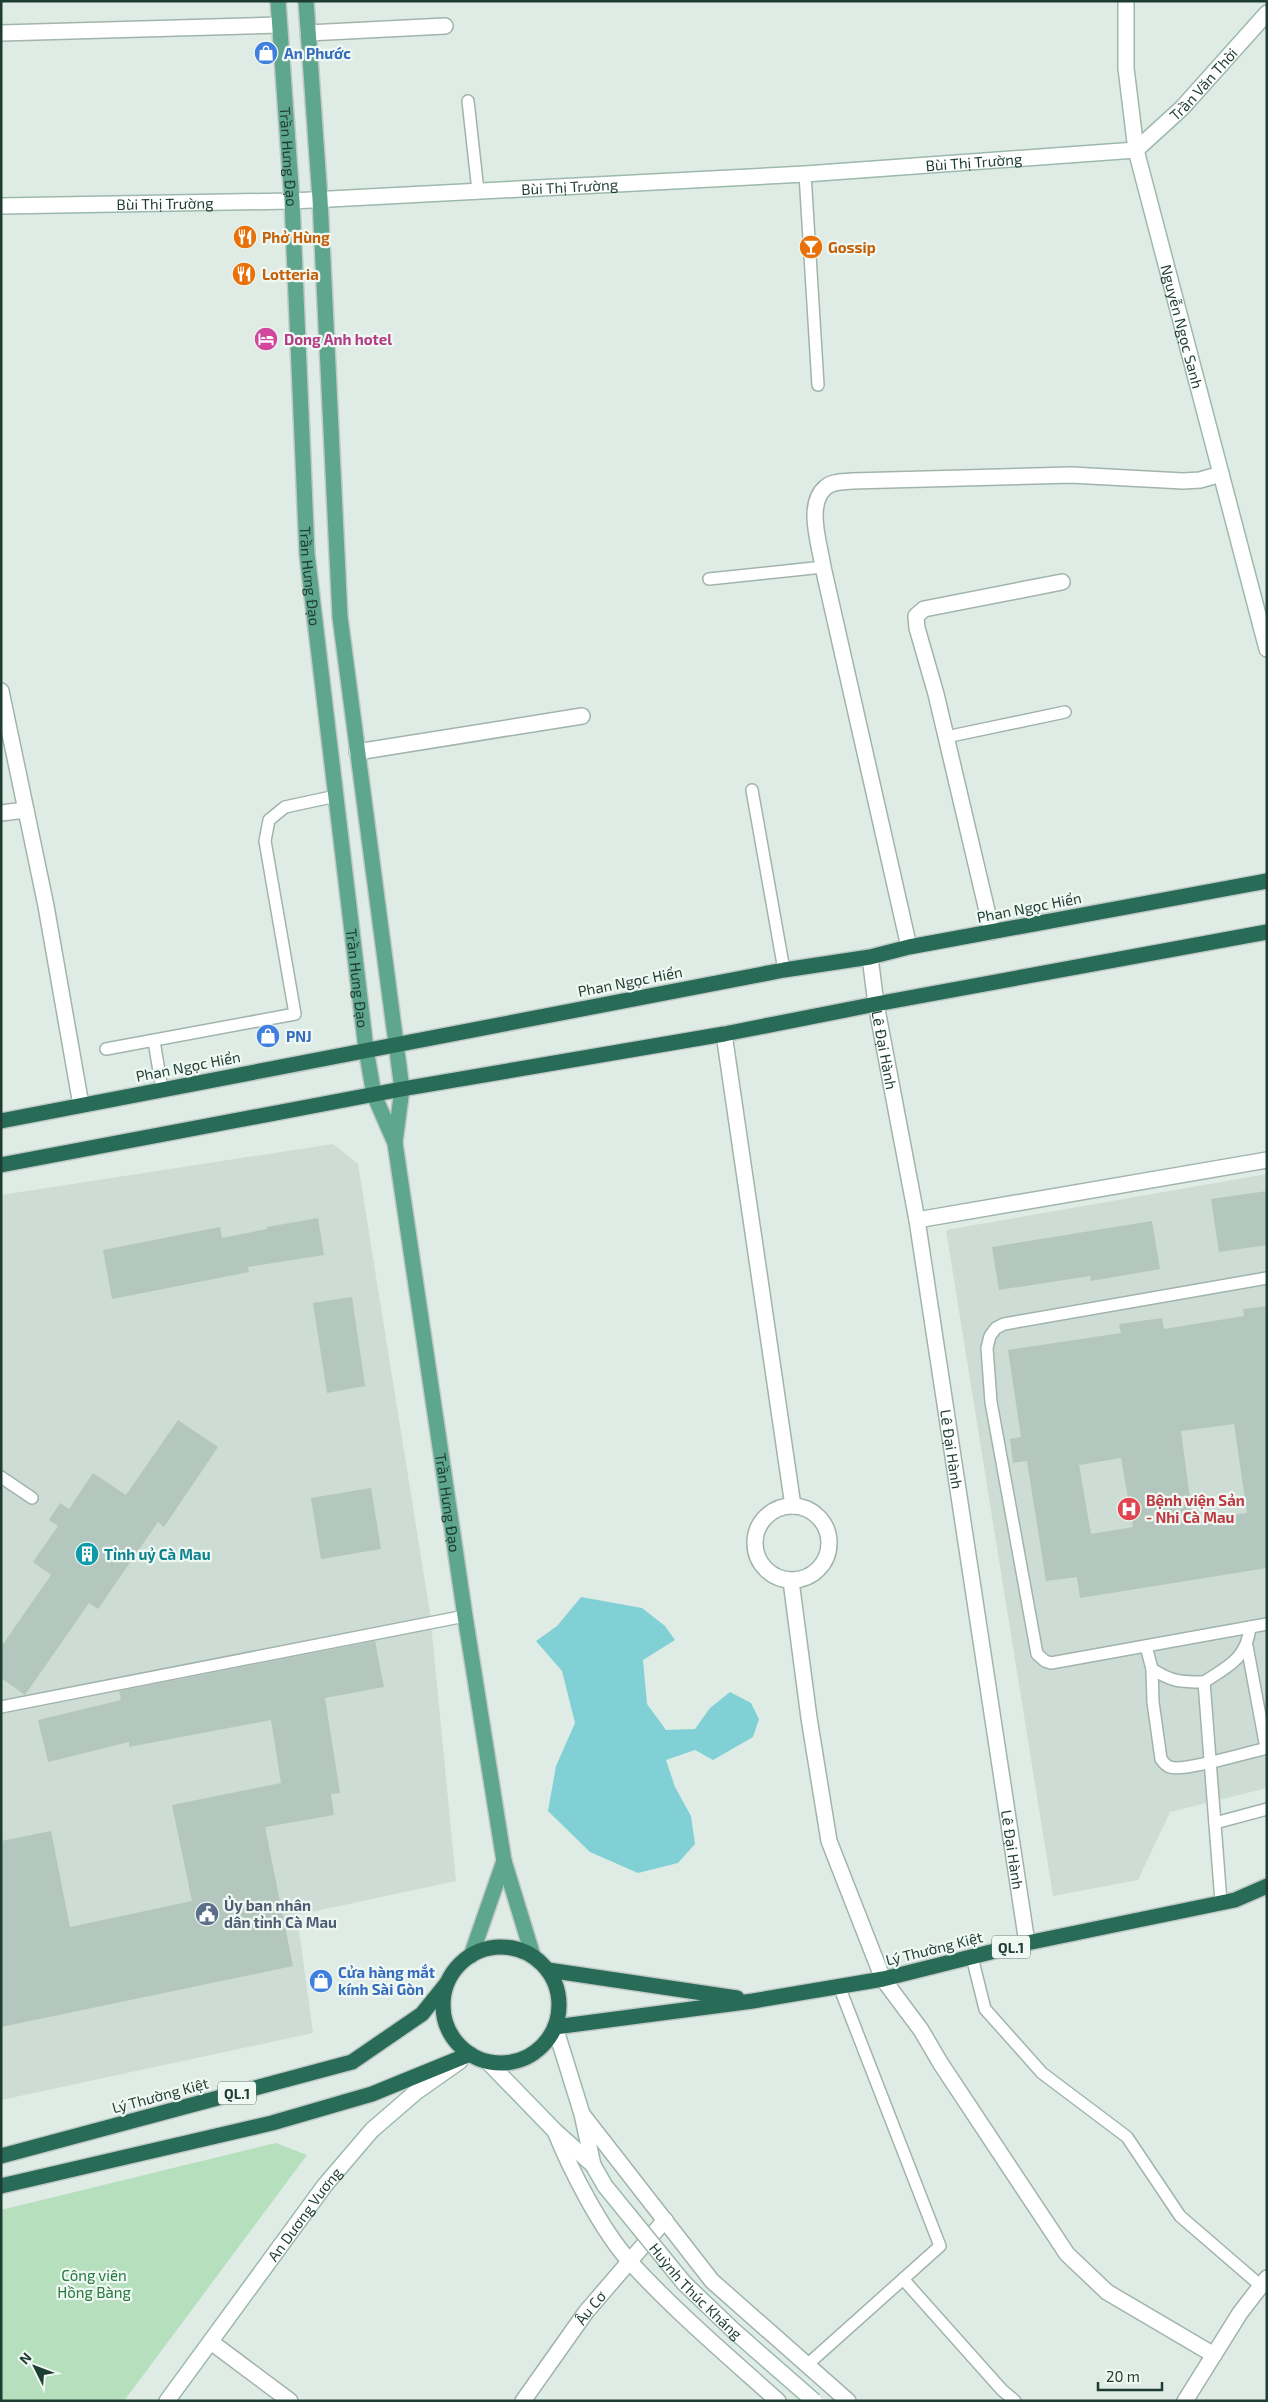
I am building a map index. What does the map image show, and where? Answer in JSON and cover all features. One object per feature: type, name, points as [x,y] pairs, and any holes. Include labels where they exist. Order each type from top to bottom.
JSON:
[{"type":"highway","name":"Phan Ngọc Hiển","points":[[1,1121],[366,1049],[784,970],[870,957],[992,932],[1267,881]]},
{"type":"highway","points":[[1,1165],[402,1089],[724,1034],[1267,932]]},
{"type":"highway","name":"Lý Thường Kiệt","points":[[555,2028],[753,2001],[883,1978],[1027,1943],[1235,1900],[1267,1886]]},
{"type":"highway","name":"QL.1","points":[[502,1947],[518,1949],[534,1956],[548,1970],[557,1988],[560,2008],[555,2028],[544,2044],[532,2054],[518,2061],[503,2064],[488,2062],[470,2054],[455,2040],[446,2023],[443,2003],[448,1983],[458,1966],[471,1956],[486,1949],[502,1947]]},
{"type":"highway","name":"Lý Thường Kiệt","points":[[548,1970],[753,2001]]},
{"type":"highway","name":"Lý Thường Kiệt","points":[[1,2156],[352,2062],[422,2014],[448,1983]]},
{"type":"highway","name":"QL.1","points":[[1,2186],[272,2123],[372,2094],[470,2054]]},
{"type":"main road","name":"Trần Hưng Đạo","points":[[278,1],[292,201],[307,554],[366,1049],[374,1095],[395,1143],[465,1616],[504,1862],[534,1956]]},
{"type":"main road","name":"Trần Hưng Đạo","points":[[306,1],[320,199],[340,617],[402,1089],[395,1143]]},
{"type":"main road","points":[[319,651],[344,648]]},
{"type":"main road","name":"Trần Hưng Đạo","points":[[471,1956],[504,1862]]},
{"type":"street","name":"Nguyễn Ngọc Sanh","points":[[1126,1],[1126,68],[1136,150],[1267,649]]},
{"type":"street","name":"Trần Văn Thời","points":[[1136,150],[1182,108],[1267,13]]},
{"type":"street","points":[[1,34],[279,24]]},
{"type":"street","points":[[308,33],[445,26]]},
{"type":"street","name":"Bùi Thị Trường","points":[[1,206],[292,201],[806,174],[1136,150]]},
{"type":"street","points":[[909,948],[823,567],[816,514],[816,503],[820,494],[832,483],[852,481],[1071,475],[1183,482],[1200,480],[1221,474]]},
{"type":"street","points":[[992,932],[946,736],[917,628],[916,616],[924,609],[1062,582]]},
{"type":"street","points":[[1,692],[46,906],[80,1105]]},
{"type":"street","points":[[357,752],[582,716]]},
{"type":"street","points":[[1,813],[26,810]]},
{"type":"street","name":"Lê Đại Hành","points":[[870,957],[876,1004],[917,1220],[1027,1943]]},
{"type":"street","points":[[724,1034],[793,1506]]},
{"type":"street","points":[[917,1220],[1267,1160]]},
{"type":"street","points":[[793,1506],[805,1508],[817,1515],[825,1526],[829,1538],[828,1551],[821,1566],[812,1575],[791,1580],[779,1578],[768,1572],[760,1562],[756,1549],[756,1537],[760,1524],[769,1515],[775,1510],[793,1506]]},
{"type":"street","points":[[791,1580],[809,1718],[829,1841],[883,1978],[921,2030],[941,2064],[1067,2254],[1108,2292],[1214,2354]]},
{"type":"street","name":"Huỳnh Thúc Kháng","points":[[555,2028],[582,2114],[593,2165]]},
{"type":"street","name":"An Dương Vương","points":[[167,2401],[325,2185],[372,2130],[416,2092],[470,2054]]},
{"type":"street","name":"Huỳnh Thúc Kháng","points":[[488,2062],[555,2131],[593,2165],[606,2186],[684,2283],[733,2330],[814,2401]]},
{"type":"street","points":[[582,2114],[712,2281],[848,2401]]},
{"type":"street","points":[[555,2131],[572,2169],[589,2200],[630,2262],[768,2398]]},
{"type":"street","name":"Âu Cơ","points":[[523,2401],[586,2312],[665,2220]]},
{"type":"street","points":[[1185,2401],[1240,2313],[1264,2282]]},
{"type":"street","points":[[211,2342],[290,2401]]},
{"type":"lane","points":[[468,101],[478,191]]},
{"type":"lane","points":[[806,174],[818,385]]},
{"type":"lane","points":[[709,579],[823,567]]},
{"type":"lane","points":[[946,736],[1065,712]]},
{"type":"lane","points":[[752,790],[784,970]]},
{"type":"lane","points":[[106,1049],[295,1014],[265,841],[269,820],[285,807],[336,796]]},
{"type":"lane","points":[[154,1041],[162,1089]]},
{"type":"lane","points":[[1267,1278],[1004,1324],[996,1328],[990,1336],[987,1348],[991,1402],[1037,1654],[1045,1661],[1051,1663],[1267,1624]]},
{"type":"lane","points":[[1,1477],[32,1498]]},
{"type":"lane","points":[[1,1707],[465,1616]]},
{"type":"lane","points":[[1146,1646],[1152,1669],[1153,1702],[1162,1760],[1171,1768],[1210,1762],[1267,1748],[1247,1646],[1250,1627]]},
{"type":"lane","points":[[1152,1669],[1168,1680],[1204,1682],[1230,1665],[1247,1646]]},
{"type":"lane","points":[[1204,1682],[1221,1902]]},
{"type":"lane","points":[[1215,1824],[1267,1809]]},
{"type":"lane","points":[[972,1957],[985,2009],[1042,2073],[1128,2137],[1180,2216],[1264,2282]]},
{"type":"lane","points":[[807,2365],[940,2246],[839,1986]]},
{"type":"lane","points":[[903,2279],[1002,2390],[1015,2401]]},
{"type":"shaded area","points":[[333,1144],[358,1164],[430,1613],[456,1881],[297,1915],[313,2033],[1,2100],[1,1195]]},
{"type":"shaded area","name":"Bệnh viện Sản - Nhi Cà Mau","points":[[1267,1174],[1267,1788],[1170,1812],[1138,1880],[1053,1896],[946,1230]]},
{"type":"green space","name":"Công viên Hồng Bàng","points":[[276,2143],[307,2155],[124,2401],[1,2401],[1,2210]]},
{"type":"water","points":[[581,1597],[642,1608],[665,1626],[675,1640],[643,1660],[647,1704],[666,1730],[695,1729],[710,1708],[730,1692],[751,1703],[759,1719],[753,1737],[713,1760],[695,1750],[666,1760],[675,1787],[691,1816],[695,1844],[678,1863],[638,1873],[590,1852],[548,1811],[556,1766],[575,1723],[562,1671],[536,1641],[557,1626]]},
{"type":"building","points":[[1267,1191],[1267,1245],[1219,1252],[1211,1199]]},
{"type":"building","points":[[318,1218],[324,1255],[248,1267],[249,1272],[112,1299],[103,1250],[220,1227],[222,1238],[267,1229],[267,1227]]},
{"type":"building","points":[[1152,1221],[1160,1269],[1091,1281],[1090,1276],[999,1290],[992,1247]]},
{"type":"building","points":[[352,1297],[365,1386],[327,1393],[313,1303]]},
{"type":"building","points":[[1267,1306],[1267,1568],[1080,1598],[1077,1577],[1046,1581],[1027,1461],[1013,1463],[1010,1439],[1021,1437],[1008,1350],[1121,1333],[1119,1324],[1162,1318],[1164,1329],[1244,1316],[1243,1309]],"holes":[[[1234,1424],[1247,1513],[1193,1521],[1181,1431]],[[1121,1458],[1133,1527],[1091,1534],[1079,1465]]]},
{"type":"building","name":"Tỉnh uỷ Cà Mau","points":[[178,1420],[218,1447],[164,1527],[158,1522],[98,1609],[89,1603],[25,1695],[1,1678],[1,1647],[51,1575],[33,1562],[58,1526],[49,1520],[60,1503],[69,1509],[93,1473],[126,1495]]},
{"type":"building","points":[[371,1488],[381,1549],[321,1559],[311,1498]]},
{"type":"building","name":"Ủy ban nhân dân tỉnh Cà Mau","points":[[375,1641],[384,1687],[325,1698],[340,1793],[331,1794],[334,1815],[265,1827],[293,1966],[1,2027],[1,1841],[51,1831],[70,1927],[192,1901],[172,1805],[281,1783],[271,1720],[129,1747],[129,1742],[48,1762],[38,1720],[121,1700],[119,1691]]},
{"type":"place","name":"An Phước","points":[[266,53]]},
{"type":"place","name":"Phở Hùng","points":[[245,237]]},
{"type":"place","name":"Gossip","points":[[811,247]]},
{"type":"place","name":"Lotteria","points":[[244,274]]},
{"type":"place","name":"Dong Anh hotel","points":[[266,339]]},
{"type":"place","name":"PNJ","points":[[268,1036]]},
{"type":"place","name":"Bệnh viện Sản - Nhi Cà Mau","points":[[1129,1509]]},
{"type":"place","name":"Tỉnh uỷ Cà Mau","points":[[87,1554]]},
{"type":"place","name":"Ủy ban nhân dân tỉnh Cà Mau","points":[[207,1914]]},
{"type":"place","name":"Cửa hàng mắt kính Sài Gòn","points":[[321,1981]]}]
